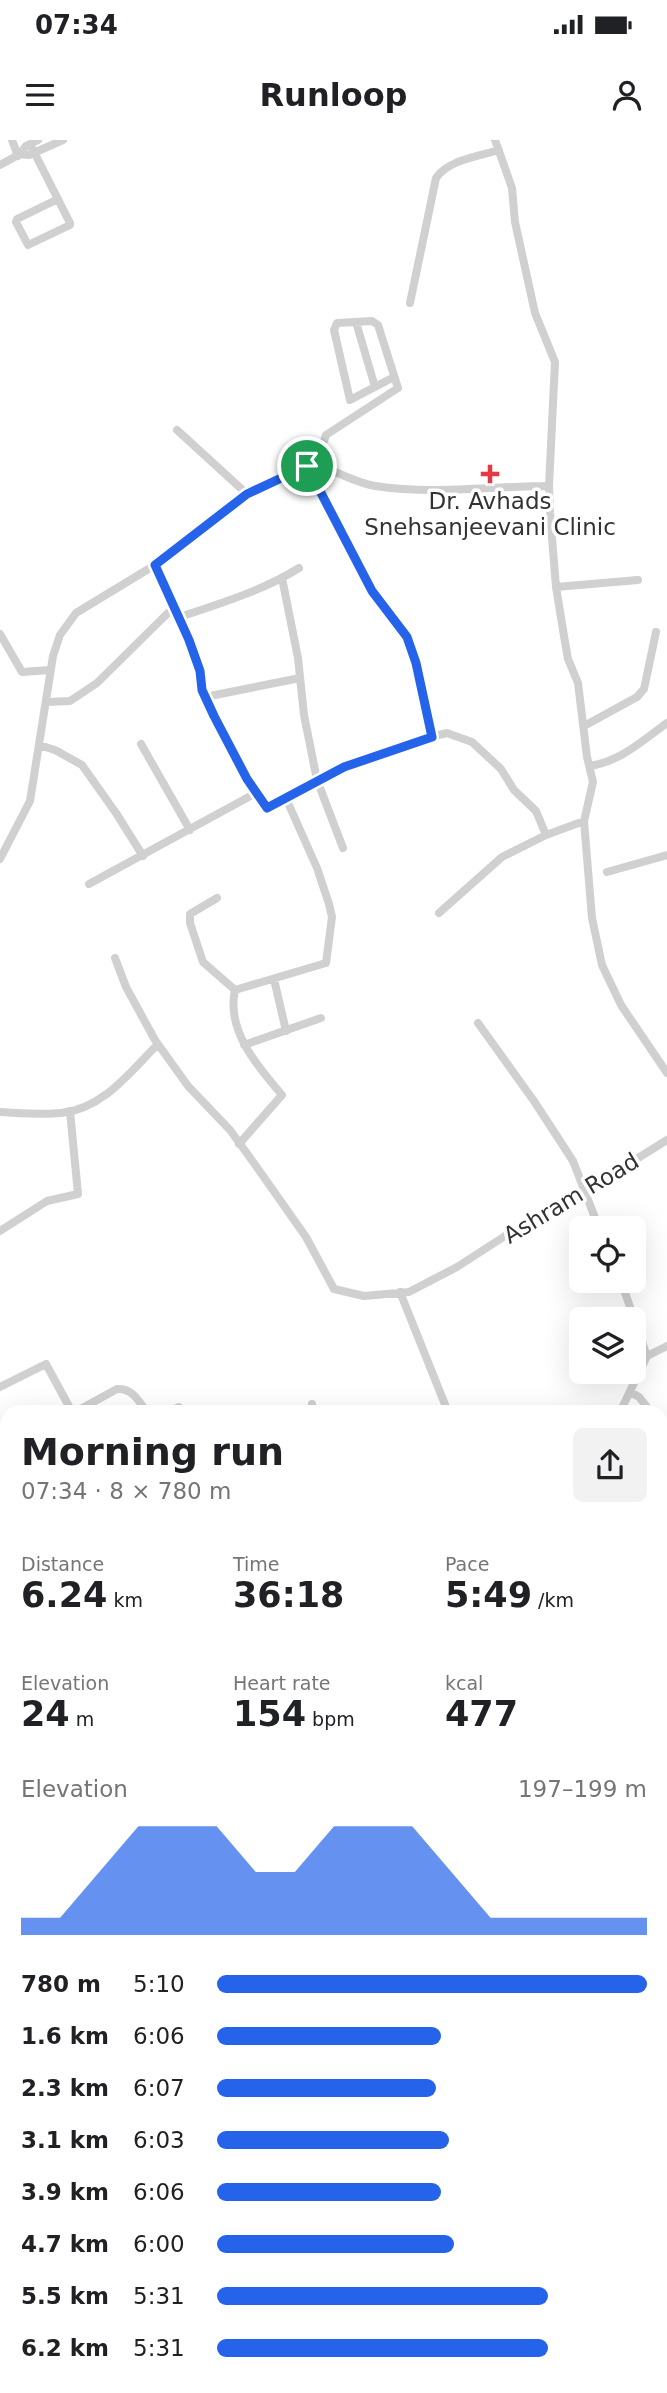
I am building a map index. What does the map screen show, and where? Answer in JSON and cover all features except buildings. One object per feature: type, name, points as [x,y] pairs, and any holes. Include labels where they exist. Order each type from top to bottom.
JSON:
[{"type":"street","points":[[12,140],[19,155]]},
{"type":"street","points":[[19,155],[34,153],[62,140]]},
{"type":"street","points":[[495,140],[512,188],[515,222],[535,313],[555,362],[549,486],[556,586],[568,659],[578,683],[593,782],[584,821],[592,918],[602,965],[621,1005],[667,1073]]},
{"type":"street","points":[[0,165],[19,155],[34,142]]},
{"type":"street","points":[[34,142],[34,153],[58,199],[70,225],[28,245],[17,219],[58,199]]},
{"type":"street","points":[[410,303],[436,177],[451,165],[499,150]]},
{"type":"street","points":[[323,468],[322,447],[326,435],[398,388],[378,325],[372,321],[337,323],[334,331],[350,400],[394,377]]},
{"type":"street","points":[[356,322],[375,387]]},
{"type":"street","points":[[177,430],[247,494]]},
{"type":"street","points":[[0,859],[30,802],[50,670],[60,635],[76,613],[155,565],[247,494],[307,466],[323,468],[347,479],[373,486],[420,491],[549,486]]},
{"type":"street","points":[[307,466],[372,591],[407,637],[416,663],[432,737]]},
{"type":"street","points":[[155,565],[180,617],[200,671],[205,697],[256,793],[267,808],[344,767],[447,733],[472,742],[501,769],[514,790],[536,811],[547,835]]},
{"type":"street","points":[[180,617],[251,593],[299,568]]},
{"type":"street","points":[[282,578],[317,780],[343,848]]},
{"type":"street","points":[[556,586],[638,580]]},
{"type":"street","points":[[47,702],[70,701],[97,683],[175,606]]},
{"type":"street","points":[[584,726],[637,697],[643,689],[656,632]]},
{"type":"street","points":[[0,634],[22,673],[50,670]]},
{"type":"street","points":[[205,697],[300,678]]},
{"type":"street","points":[[590,766],[621,756],[667,723]]},
{"type":"street","points":[[141,744],[190,831]]},
{"type":"street","points":[[39,745],[55,750],[82,765],[143,856]]},
{"type":"street","points":[[89,884],[256,793]]},
{"type":"street","points":[[235,990],[326,963],[332,917],[317,868],[285,799]]},
{"type":"street","points":[[439,912],[493,863],[547,835],[584,821]]},
{"type":"street","points":[[607,872],[667,855]]},
{"type":"street","points":[[218,898],[190,914],[190,923],[203,962],[235,990]]},
{"type":"street","name":"Ashram Road","points":[[115,958],[126,987],[158,1044],[188,1086],[230,1130],[306,1237],[334,1289],[364,1296],[409,1292],[438,1278],[505,1236],[531,1225],[667,1139]]},
{"type":"street","points":[[274,979],[286,1031]]},
{"type":"street","points":[[235,990],[233,1000],[238,1031],[244,1045],[282,1095],[239,1144]]},
{"type":"street","points":[[244,1045],[321,1018]]},
{"type":"street","points":[[478,1023],[573,1161],[594,1216]]},
{"type":"street","points":[[0,1112],[62,1113],[87,1106],[118,1087],[158,1044]]},
{"type":"street","points":[[0,1231],[47,1201],[78,1194],[70,1111]]},
{"type":"street","points":[[400,1292],[446,1405]]},
{"type":"street","points":[[625,1293],[648,1356]]},
{"type":"street","points":[[624,1405],[648,1356],[667,1346]]},
{"type":"street","points":[[0,1387],[46,1364],[70,1405]]},
{"type":"street","points":[[87,1405],[122,1388],[131,1391],[142,1405]]},
{"type":"street","points":[[630,1392],[645,1405]]},
{"type":"place","name":"Dr. Avhads Snehsanjeevani Clinic","points":[[490,474]]},
{"type":"route","points":[[307,466],[372,591],[407,637],[416,663],[432,737],[344,767],[267,808],[247,779],[202,690],[200,671],[189,640],[155,565],[247,494],[307,466]]}]
